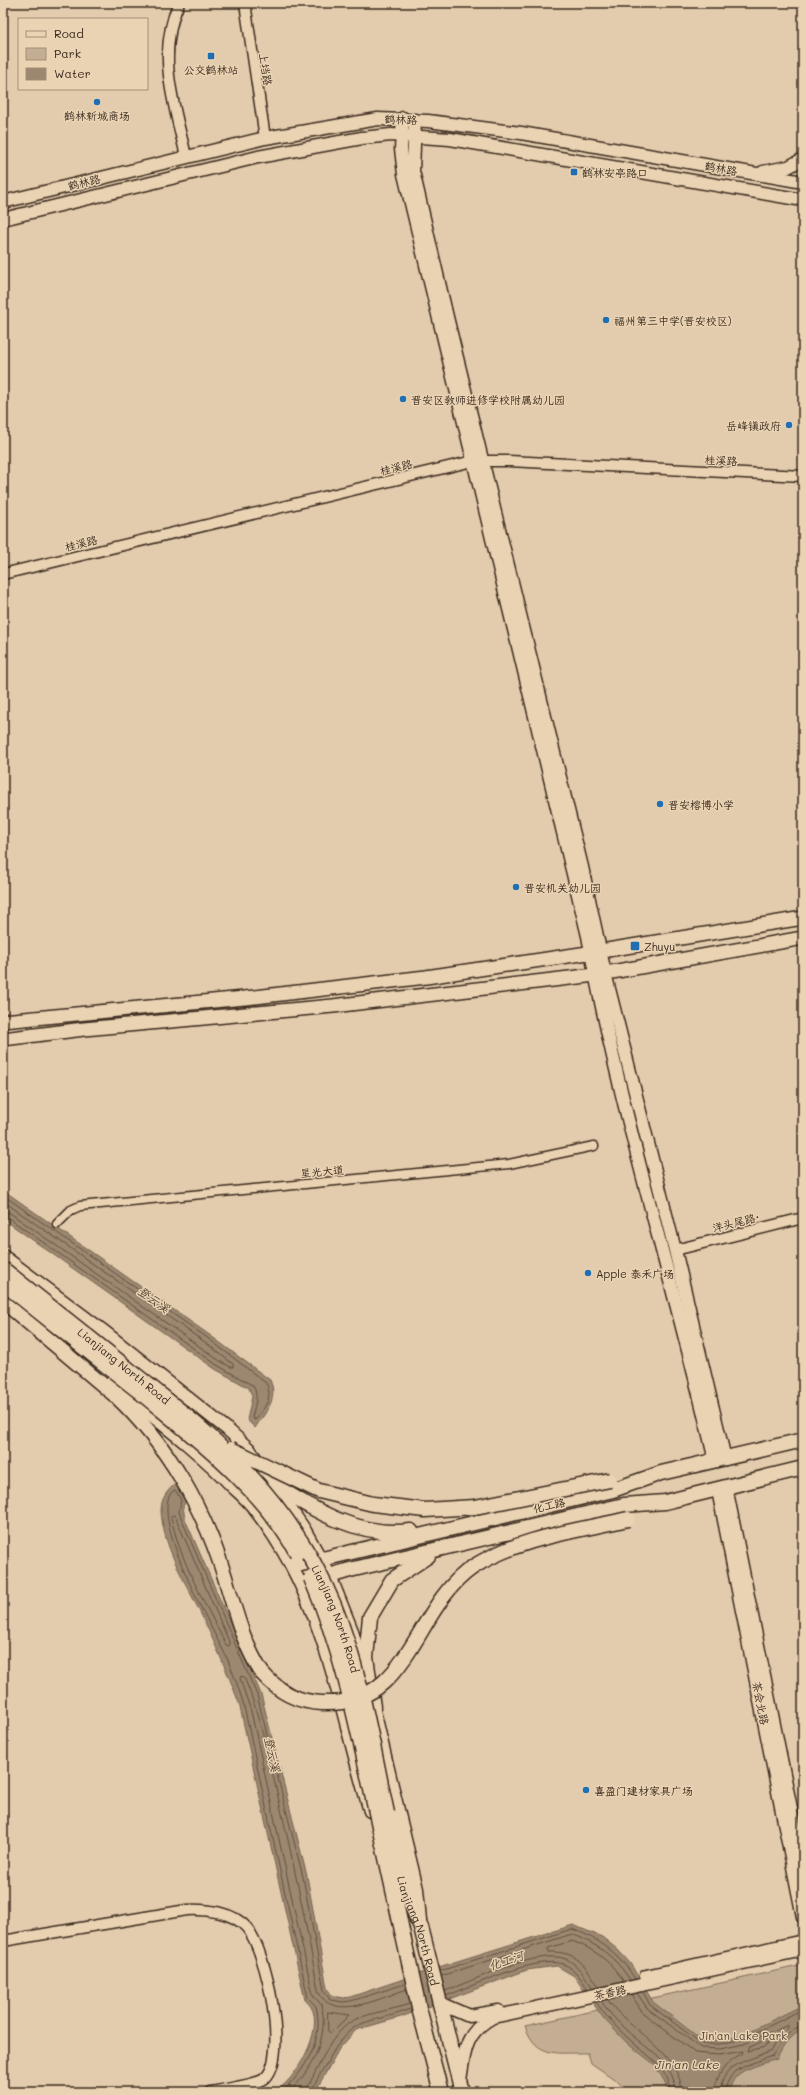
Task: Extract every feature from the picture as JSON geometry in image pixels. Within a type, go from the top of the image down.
[{"type":"highway","name":"Lianjiang North Road","points":[[3,1269],[219,1442],[266,1490],[303,1544],[333,1604],[346,1636],[354,1665],[382,1815],[392,1883],[419,2008],[441,2092]]},
{"type":"highway","name":"Lianjiang North Road","points":[[3,1283],[211,1450],[238,1476],[274,1518],[291,1542],[311,1577],[335,1639],[344,1668],[382,1815],[406,1893],[421,1927],[461,2088]]},
{"type":"highway","points":[[3,1300],[116,1396],[134,1413],[161,1447],[191,1494],[208,1529],[224,1574],[241,1632],[250,1655],[262,1673],[273,1685],[292,1698],[311,1702],[333,1703],[355,1699],[376,1690],[394,1673],[405,1658],[435,1607],[452,1586],[472,1568],[497,1553],[519,1546],[628,1519],[665,1502]]},
{"type":"highway","name":"化工路","points":[[293,1566],[613,1490],[661,1473],[803,1440]]},
{"type":"highway","points":[[219,1442],[319,1491],[372,1504],[425,1510],[475,1507],[610,1480],[661,1473]]},
{"type":"highway","name":"化工路","points":[[302,1584],[624,1505],[665,1502],[803,1468]]},
{"type":"highway","points":[[271,1483],[331,1518],[350,1525],[373,1530],[405,1532],[487,1520]]},
{"type":"highway","points":[[374,1707],[366,1657],[370,1617],[392,1580],[436,1551]]},
{"type":"main road","name":"鹤林路","points":[[3,202],[186,156],[265,138],[361,120],[409,119],[521,133],[803,182]]},
{"type":"main road","points":[[409,119],[408,135],[413,171],[478,461],[596,952],[630,1132],[720,1460]]},
{"type":"main road","name":"鹤林路","points":[[3,219],[270,155],[369,137],[408,135],[458,140],[803,200]]},
{"type":"main road","points":[[751,173],[788,167],[803,160]]},
{"type":"main road","points":[[3,1021],[426,977],[596,952],[803,918]]},
{"type":"main road","points":[[3,1039],[84,1029],[332,1006],[600,974],[803,938]]},
{"type":"main road","points":[[600,974],[675,1250],[720,1460]]},
{"type":"main road","points":[[3,1256],[102,1330],[238,1439],[249,1449],[304,1529],[330,1576],[352,1632],[374,1707],[417,1889],[421,1927]]},
{"type":"main road","points":[[3,1300],[200,1454],[256,1510],[293,1566],[302,1584],[326,1650],[363,1790],[392,1883]]},
{"type":"main road","name":"茶会北路","points":[[722,1489],[803,1868]]},
{"type":"main road","name":"茶会北路","points":[[722,1489],[803,1917]]},
{"type":"main road","name":"茶香路","points":[[439,2003],[462,2014],[473,2016],[642,1981],[803,1941]]},
{"type":"main road","name":"茶香路","points":[[642,1981],[803,1950]]},
{"type":"main road","name":"茶香路","points":[[461,2088],[467,2044],[474,2032],[485,2022],[499,2016],[584,1994]]},
{"type":"street","points":[[179,3],[170,30],[167,66],[172,96],[186,156]]},
{"type":"street","name":"上垱路","points":[[245,3],[265,138]]},
{"type":"street","name":"桂溪路","points":[[3,574],[478,461],[803,476]]},
{"type":"street","name":"星光大道","points":[[57,1224],[71,1210],[80,1206],[509,1164],[594,1146]]},
{"type":"street","name":"洋头尾路·","points":[[675,1250],[803,1218]]},
{"type":"street","points":[[3,1941],[187,1910],[215,1911],[231,1917],[246,1927],[258,1945],[269,1988],[275,2026],[275,2051],[271,2070],[263,2079],[210,2092]]},
{"type":"green space","name":"Jin'an Lake Park","points":[[803,1965],[803,2092],[628,2092],[617,2081],[591,2063],[588,2053],[558,2053],[543,2049],[530,2037],[525,2026]]},
{"type":"water","name":"登云溪","points":[[3,1190],[211,1336],[270,1380],[273,1393],[272,1400],[267,1411],[255,1428],[247,1420],[252,1396],[249,1388],[215,1369],[3,1219]]},
{"type":"water","points":[[176,1483],[186,1501],[183,1506],[185,1519],[261,1694],[307,1876],[327,1988],[332,1996],[343,1998],[350,1997],[451,1963],[573,1925],[602,1937],[617,1949],[630,1963],[653,2002],[702,2040],[719,2040],[742,2035],[803,2005],[803,2029],[787,2042],[777,2059],[754,2066],[741,2073],[731,2084],[729,2092],[667,2092],[665,2082],[654,2064],[628,2044],[604,2019],[574,1976],[557,1966],[527,1970],[401,2017],[356,2030],[339,2049],[315,2092],[274,2092],[291,2078],[306,2054],[314,2028],[314,2017],[311,2007],[305,2000],[239,1703],[215,1645],[175,1562],[166,1537],[161,1506],[165,1495]]},
{"type":"place","name":"公交鹤林站","points":[[211,56]]},
{"type":"place","name":"鹤林新城商场","points":[[97,102]]},
{"type":"place","name":"鹤林安亭路口","points":[[574,172]]},
{"type":"place","name":"福州第三中学(晋安校区)","points":[[606,320]]},
{"type":"place","name":"晋安区教师进修学校附属幼儿园","points":[[403,399]]},
{"type":"place","name":"岳峰镇政府","points":[[789,425]]},
{"type":"place","name":"晋安榕博小学","points":[[660,804]]},
{"type":"place","name":"晋安机关幼儿园","points":[[516,887]]},
{"type":"place","name":"Zhuyu","points":[[635,946]]},
{"type":"place","name":"Apple 泰禾广场","points":[[588,1273]]},
{"type":"place","name":"喜盈门建材家具广场","points":[[586,1790]]},
{"type":"water label","name":"化工河","points":[[506,1960]]},
{"type":"water label","name":"Jin'an Lake","points":[[687,2064]]}]
